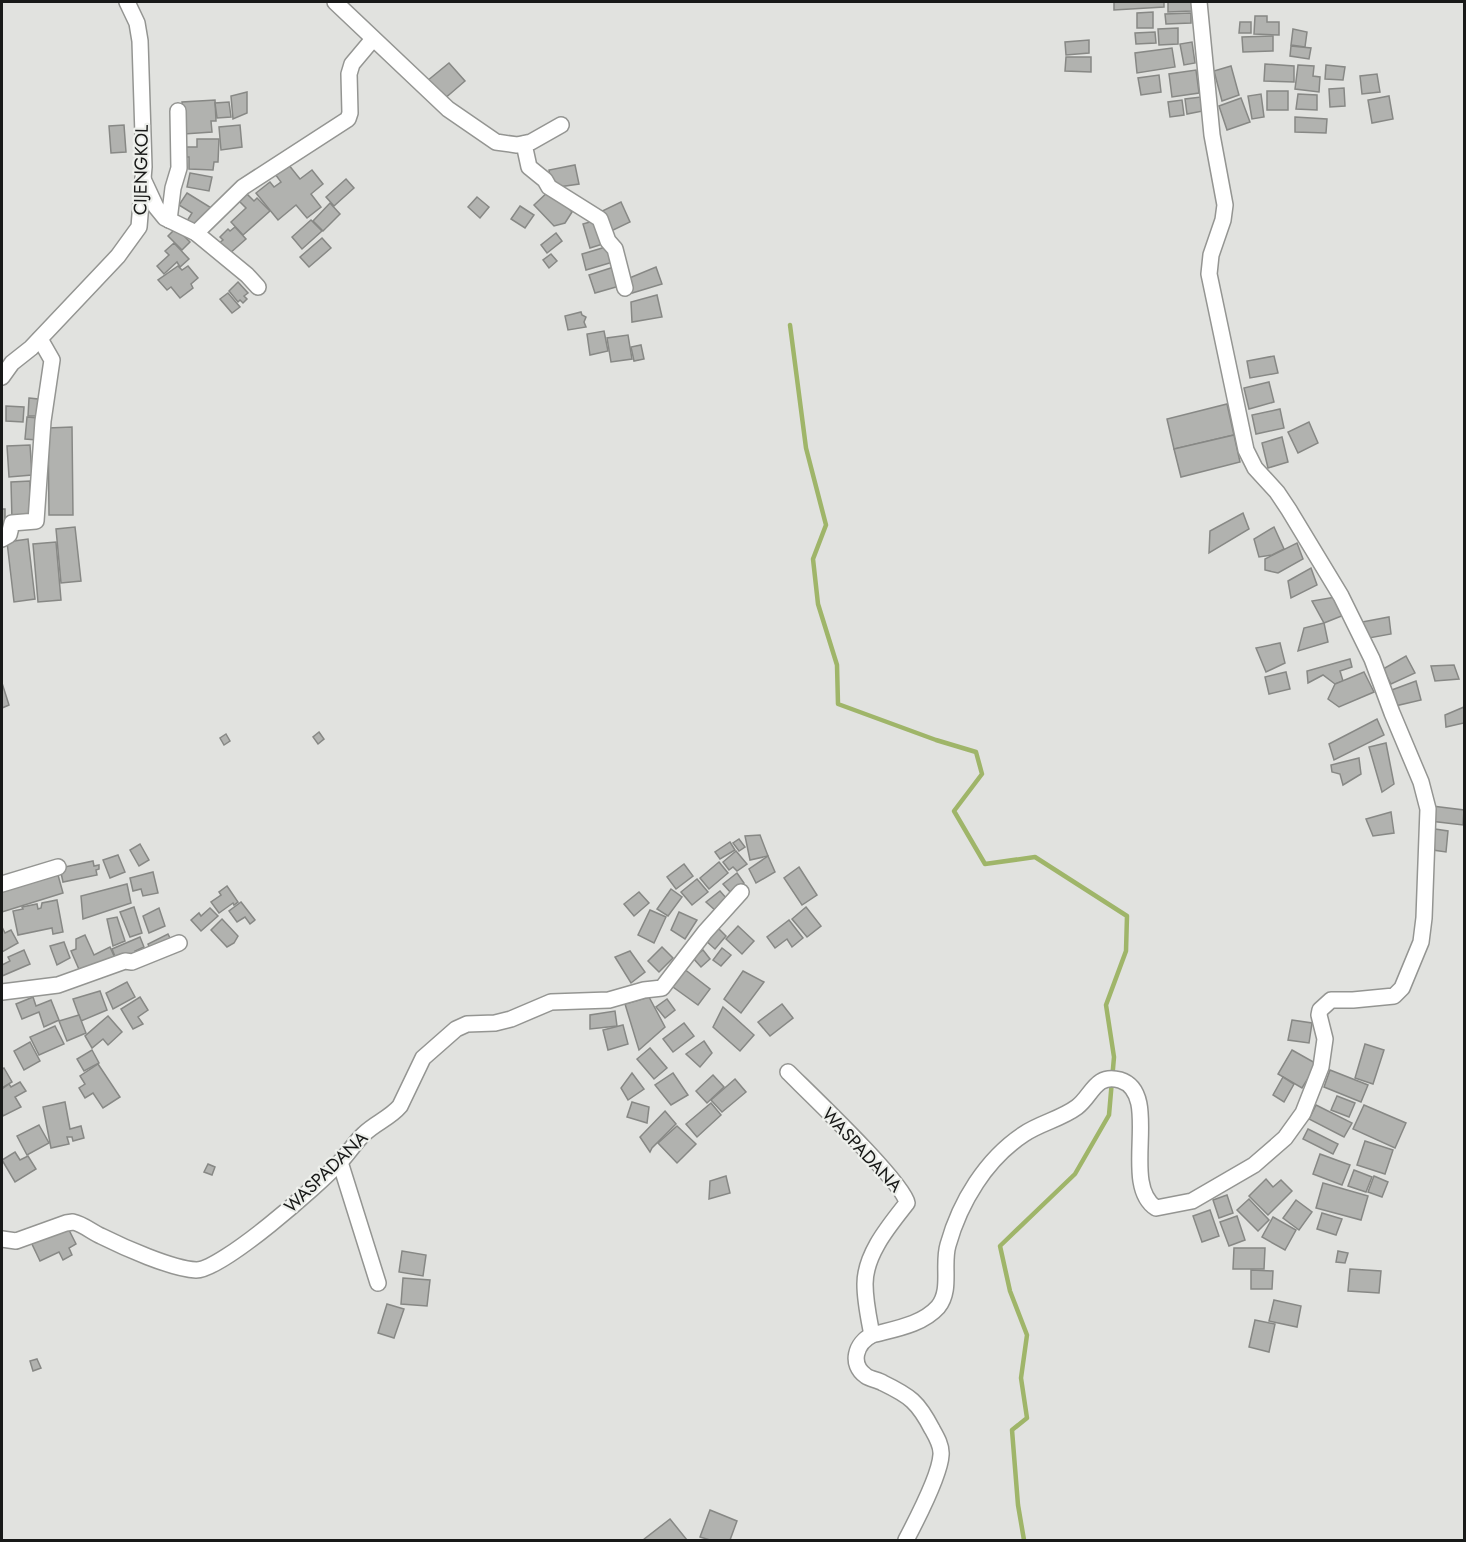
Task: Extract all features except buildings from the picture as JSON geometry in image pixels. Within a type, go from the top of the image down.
[{"type":"street","name":"CIJENGKOL","points":[[2,376],[12,363],[40,339],[118,256],[136,232],[140,222],[143,179],[140,41],[137,23],[127,2]]},
{"type":"street","points":[[335,2],[448,109],[496,142],[524,144],[561,125]]},
{"type":"street","points":[[906,1540],[938,1470],[942,1453],[937,1437],[924,1412],[914,1401],[890,1386],[866,1376],[858,1366],[855,1359],[858,1345],[863,1339],[872,1335],[924,1318],[937,1308],[946,1290],[947,1247],[958,1216],[973,1186],[997,1158],[1023,1134],[1077,1107],[1092,1088],[1114,1080],[1129,1086],[1139,1100],[1141,1179],[1147,1202],[1156,1208],[1192,1201],[1254,1165],[1285,1138],[1303,1113],[1321,1067],[1324,1040],[1320,1010],[1331,1000],[1394,996],[1402,988],[1421,942],[1428,809],[1421,782],[1392,714],[1372,658],[1341,596],[1289,510],[1251,462],[1241,432],[1209,274],[1212,250],[1223,220],[1225,205],[1212,135],[1198,2]]},
{"type":"street","points":[[196,233],[243,188],[348,119],[350,114],[349,74],[352,64],[373,39]]},
{"type":"street","points":[[169,220],[173,188],[179,168],[178,111]]},
{"type":"street","points":[[524,144],[529,167],[549,187],[600,219],[608,241],[615,249],[625,288]]},
{"type":"street","points":[[143,179],[156,207],[169,220],[196,233],[258,286]]},
{"type":"street","points":[[2,539],[9,535],[12,523],[36,521],[43,422],[52,360],[40,339]]},
{"type":"street","points":[[2,884],[58,867]]},
{"type":"street","name":"WASPADANA","points":[[2,1239],[16,1241],[73,1222],[154,1258],[184,1268],[204,1269],[230,1256],[319,1184],[365,1133],[387,1119],[400,1106],[423,1058],[456,1029],[472,1022],[495,1023],[510,1019],[551,1002],[609,1000],[644,990],[662,988],[705,932],[741,892]]},
{"type":"street","points":[[2,992],[58,985],[124,961],[132,962],[179,943]]},
{"type":"street","name":"WASPADANA","points":[[788,1072],[892,1178],[906,1198],[907,1203],[879,1241],[867,1272],[866,1299],[872,1335]]},
{"type":"street","points":[[340,1162],[378,1282]]},
{"type":"waterway","points":[[790,325],[806,448],[826,525],[813,559],[818,604],[837,665],[838,704],[936,740],[976,752],[982,774],[954,811],[985,864],[1035,857],[1127,916],[1126,951],[1106,1005],[1114,1057],[1109,1115],[1075,1174],[1000,1246],[1010,1291],[1027,1335],[1021,1378],[1027,1418],[1012,1430],[1018,1505],[1024,1540]]}]
